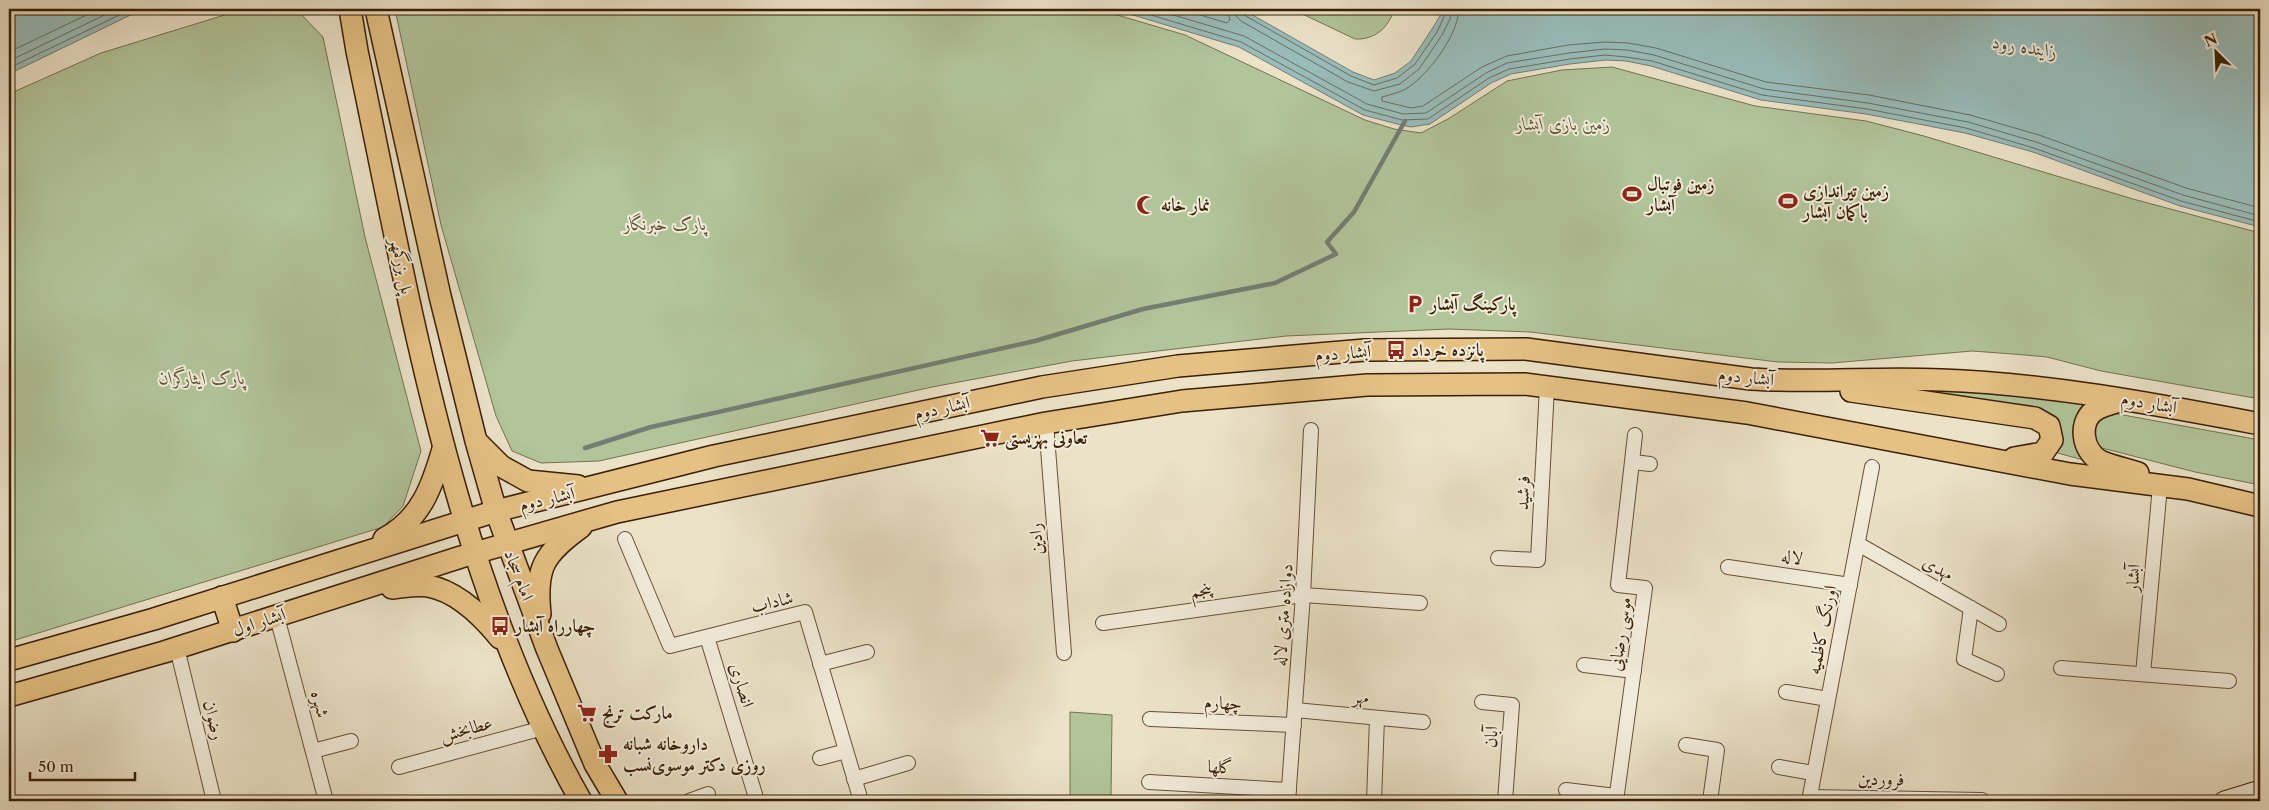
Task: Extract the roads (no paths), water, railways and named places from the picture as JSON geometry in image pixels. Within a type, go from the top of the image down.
[{"type":"main road","name":"پل بزرگمهر","points":[[376,9],[440,296],[476,441],[496,511]]},
{"type":"main road","name":"پل بزرگمهر","points":[[350,11],[443,449],[466,520]]},
{"type":"main road","name":"آبشار دوم","points":[[496,511],[714,456],[1042,387],[1178,366],[1365,350],[1526,350],[1787,382],[1940,379],[2041,387],[2125,399],[2260,424]]},
{"type":"main road","points":[[1787,382],[2035,418],[2049,426],[2052,440],[2043,453],[2001,461]]},
{"type":"main road","name":"آبشار دوم","points":[[507,544],[594,518],[1046,423],[1182,400],[1367,385],[1524,384],[1747,413],[2070,474],[2188,489],[2260,506]]},
{"type":"main road","points":[[2125,399],[2095,410],[2086,422],[2084,436],[2088,450],[2100,460],[2188,489]]},
{"type":"main road","points":[[476,441],[502,466],[528,481],[593,488]]},
{"type":"main road","points":[[356,554],[400,530],[420,509],[443,449]]},
{"type":"main road","points":[[714,456],[720,490]]},
{"type":"main road","name":"آبشار اول","points":[[9,660],[154,619],[496,511]]},
{"type":"main road","name":"امام سجاد","points":[[496,511],[543,638],[595,764],[617,801]]},
{"type":"main road","points":[[543,638],[538,592],[541,568],[558,544],[594,518]]},
{"type":"main road","name":"امام سجاد","points":[[466,520],[500,626],[543,728],[580,801]]},
{"type":"main road","name":"آبشار اول","points":[[9,696],[233,631],[507,544]]},
{"type":"main road","points":[[359,590],[427,586],[455,597],[485,619],[512,654]]},
{"type":"main road","points":[[222,597],[233,631]]},
{"type":"main road","points":[[2224,801],[2260,790]]},
{"type":"street","name":"فرشید","points":[[1498,558],[1538,560],[1547,387]]},
{"type":"street","name":"رادین","points":[[1046,423],[1064,653]]},
{"type":"street","name":"دوازده متری لاله","points":[[1288,796],[1303,595],[1311,430]]},
{"type":"street","name":"موسی رضایی","points":[[1616,799],[1645,588],[1618,585],[1635,435]]},
{"type":"street","points":[[1632,462],[1650,464]]},
{"type":"street","name":"اورنگ کاظمیه","points":[[1810,799],[1813,773],[1872,467]]},
{"type":"street","name":"آبشار","points":[[2143,674],[2160,486]]},
{"type":"street","name":"شاداب","points":[[625,539],[670,646],[805,612],[860,801]]},
{"type":"street","name":"مهدی","points":[[1858,544],[1999,624]]},
{"type":"street","name":"لاله","points":[[1728,567],[1850,585]]},
{"type":"street","name":"پنجم","points":[[1103,623],[1303,595],[1420,603]]},
{"type":"street","points":[[1971,608],[1964,659],[1997,674]]},
{"type":"street","name":"شهره","points":[[277,617],[326,801]]},
{"type":"street","name":"انصاری","points":[[708,637],[757,801]]},
{"type":"street","name":"رضوان","points":[[177,648],[214,801]]},
{"type":"street","points":[[820,664],[867,652]]},
{"type":"street","points":[[1584,664],[1634,671]]},
{"type":"street","points":[[2061,668],[2229,681]]},
{"type":"street","points":[[1786,692],[1828,699]]},
{"type":"street","name":"آبان","points":[[1482,702],[1512,706],[1505,801]]},
{"type":"street","name":"مهر","points":[[1295,710],[1423,722]]},
{"type":"street","points":[[1374,801],[1377,718]]},
{"type":"street","name":"چهارم","points":[[1150,719],[1294,725]]},
{"type":"street","name":"عطابخش","points":[[399,767],[543,728]]},
{"type":"street","points":[[313,751],[351,741]]},
{"type":"street","points":[[1686,745],[1717,750],[1710,801]]},
{"type":"street","points":[[820,758],[846,751]]},
{"type":"street","points":[[854,779],[908,763]]},
{"type":"street","points":[[1779,767],[1813,773]]},
{"type":"street","name":"گلها","points":[[1149,782],[1288,796]]},
{"type":"street","points":[[1566,790],[1616,799]]},
{"type":"street","points":[[689,801],[708,794]]},
{"type":"street","name":"فروردین","points":[[1810,799],[1982,800]]},
{"type":"water","points":[[9,9],[143,9],[9,74]]},
{"type":"water","name":"زاینده رود","points":[[1113,9],[1242,9],[1353,72],[1374,80],[1395,73],[1411,61],[1440,16],[1440,9],[2260,9],[2260,227],[2180,206],[2033,152],[1965,133],[1866,114],[1761,100],[1651,66],[1626,61],[1606,60],[1570,64],[1511,74],[1491,83],[1430,124],[1411,127],[1363,115],[1239,47]]},
{"type":"waterway","points":[[585,448],[651,427],[1035,341],[1143,309],[1275,283],[1336,254],[1327,242],[1354,212],[1405,121]]},
{"type":"place","name":"زمین فوتبال آبشار","points":[[1632,194]]},
{"type":"place","name":"زمین تیراندازی باکمان آبشار","points":[[1788,201]]},
{"type":"place","name":"نمار خانه","points":[[1146,205]]},
{"type":"place","name":"پارکینگ آبشار","points":[[1415,304]]},
{"type":"place","name":"پانزده خرداد","points":[[1396,350]]},
{"type":"place","name":"تعاونی بهزیستی","points":[[990,438]]},
{"type":"place","name":"چهارراه آبشار","points":[[500,626]]},
{"type":"place","name":"مارکت ترنج","points":[[587,713]]},
{"type":"place","name":"داروخانه شبانه روزی دکتر موسوی‌نسب","points":[[608,754]]},
{"type":"park label","name":"زمین بازی آبشار","points":[[1563,124]]},
{"type":"park label","name":"پارک خبرنگار","points":[[665,224]]},
{"type":"park label","name":"پارک ایثارگران","points":[[202,378]]}]
